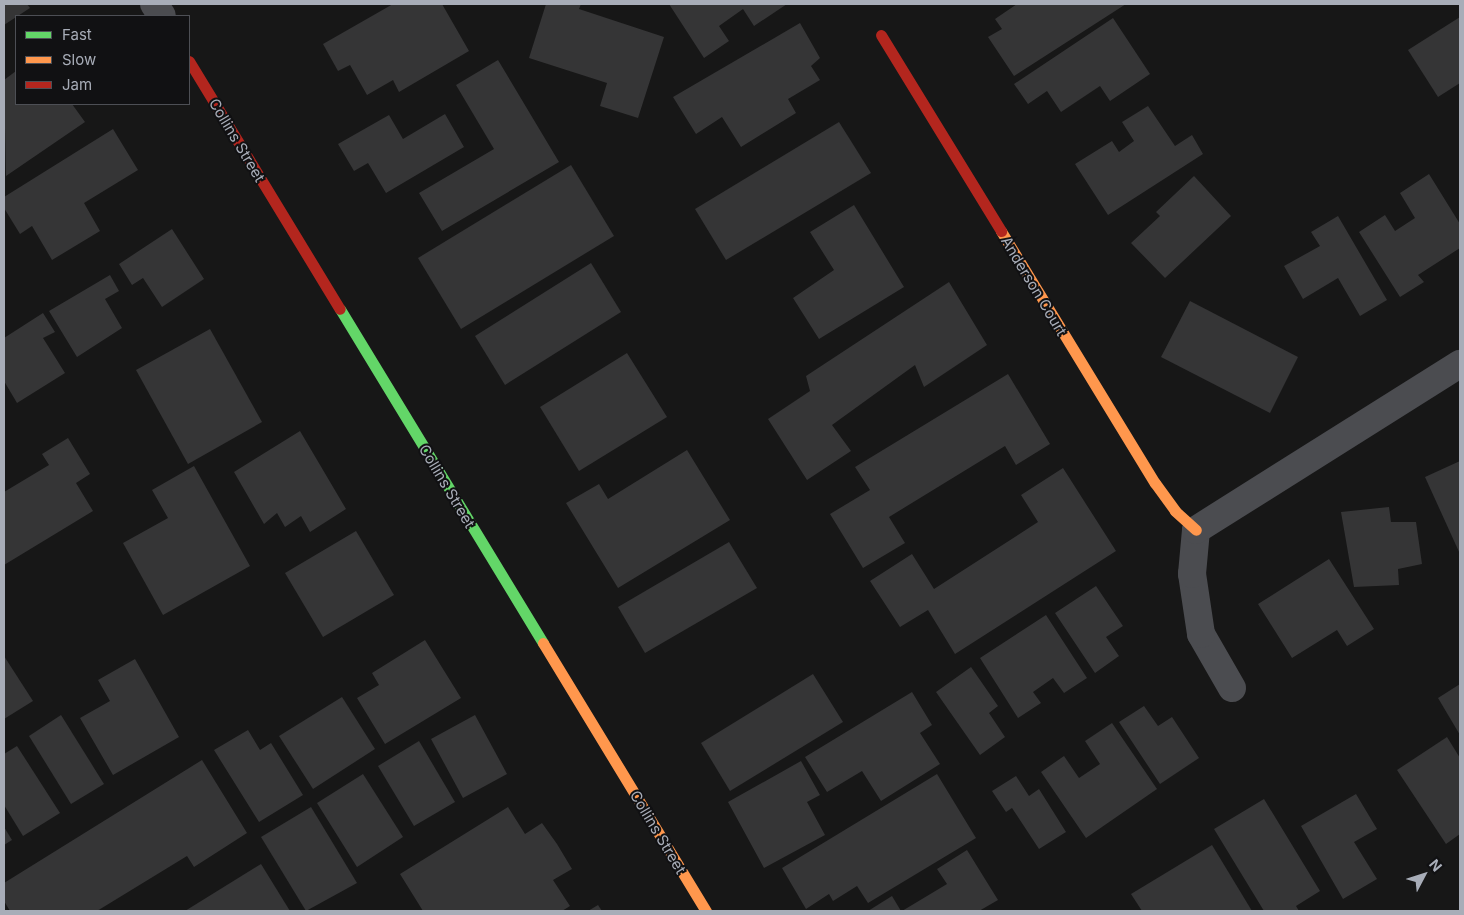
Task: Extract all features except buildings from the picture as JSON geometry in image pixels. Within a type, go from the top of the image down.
[{"type":"street","points":[[154,4],[161,15]]},
{"type":"street","name":"Anderson Court","points":[[881,35],[1155,483],[1175,511],[1196,530]]},
{"type":"street","name":"Collins Street","points":[[190,62],[706,911]]},
{"type":"street","points":[[1232,688],[1201,634],[1192,574],[1196,530],[1460,364]]},
{"type":"traffic: fast","points":[[340,309],[543,643]]},
{"type":"traffic: slow","points":[[1001,231],[1155,483],[1175,511],[1196,530]]},
{"type":"traffic: slow","points":[[543,643],[706,911]]},
{"type":"traffic: jam","points":[[881,35],[1001,231]]},
{"type":"traffic: jam","points":[[190,63],[340,309]]}]
